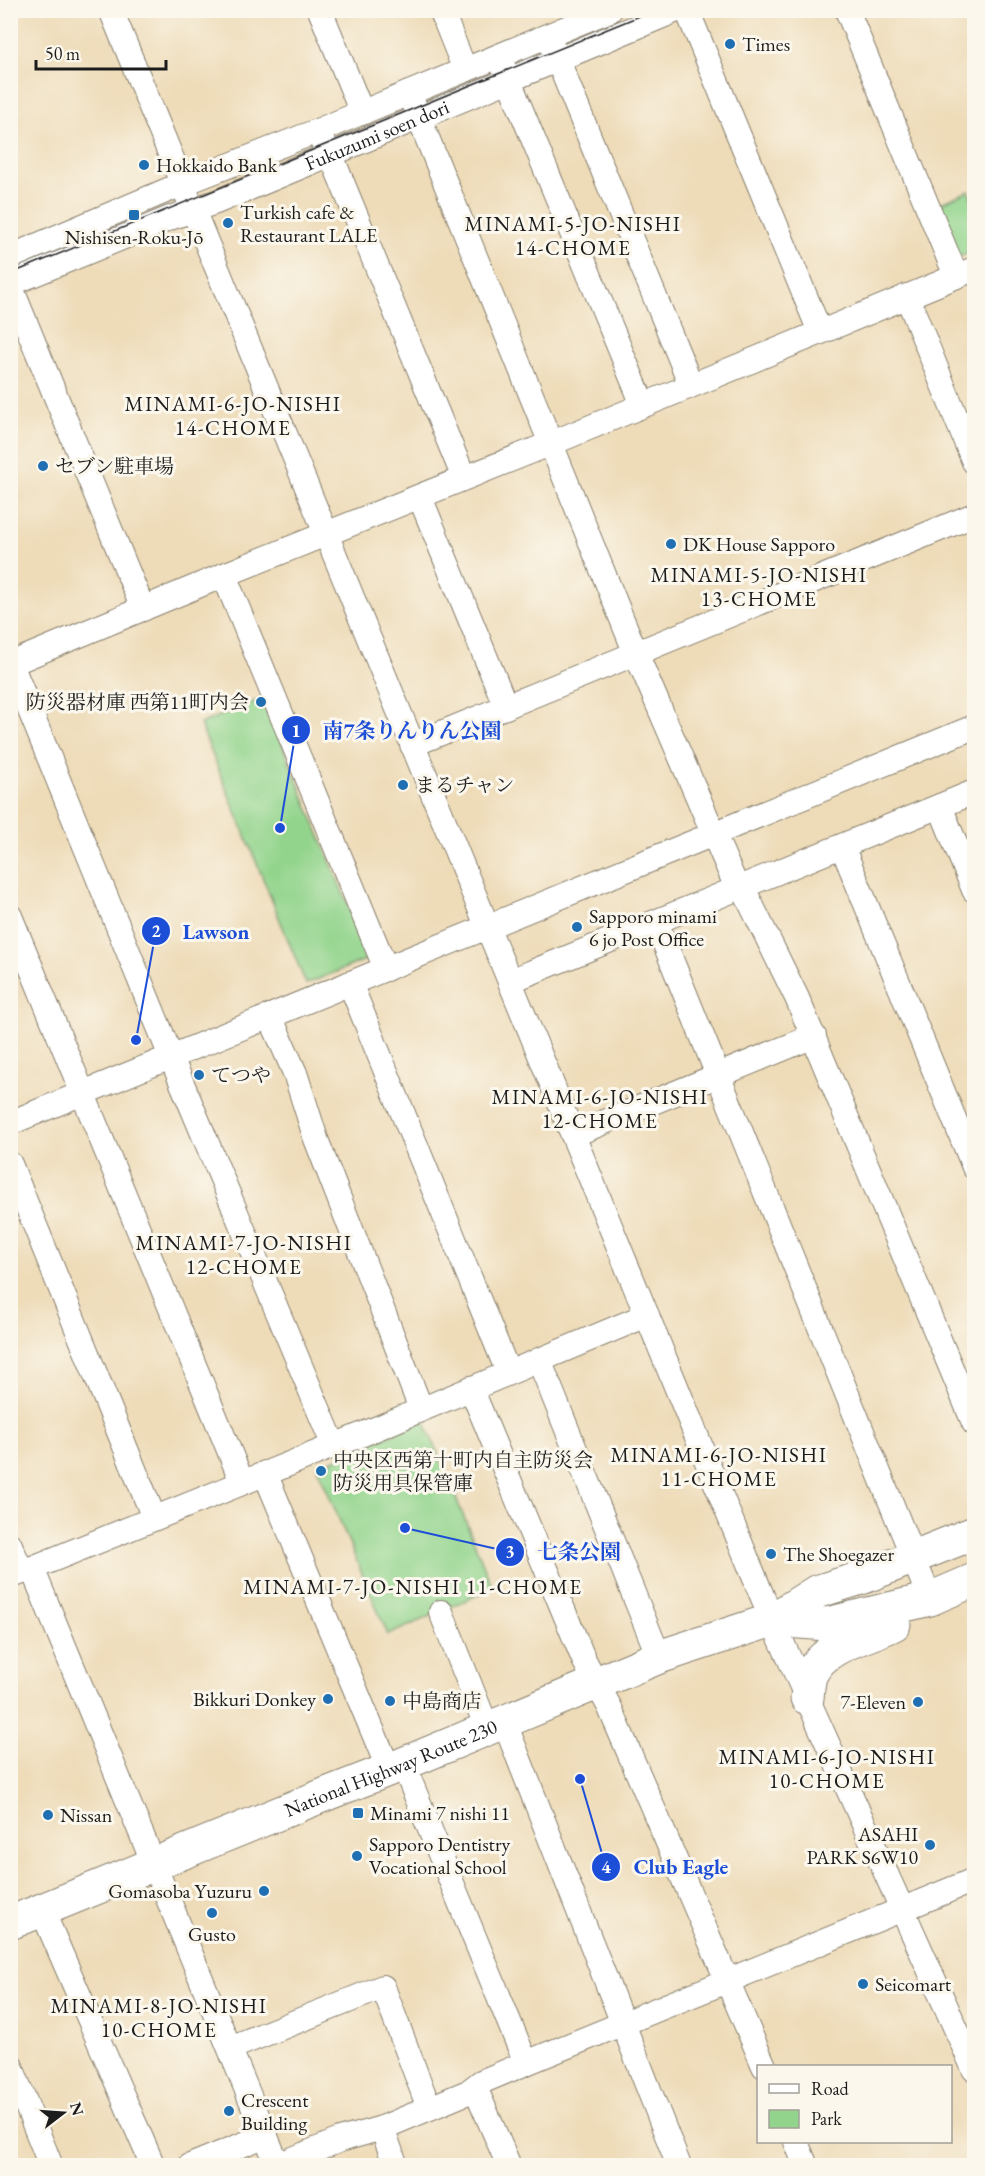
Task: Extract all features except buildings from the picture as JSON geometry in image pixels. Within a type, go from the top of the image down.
[{"type":"highway","name":"National Highway Route 230","points":[[10,1923],[396,1767],[659,1657],[772,1620],[816,1592],[864,1577],[975,1533]]},
{"type":"highway","name":"National Highway Route 230","points":[[772,1620],[827,1624],[930,1599],[975,1580]]},
{"type":"highway","points":[[807,1698],[810,1675],[821,1659],[837,1648],[911,1614],[930,1599]]},
{"type":"street","points":[[111,10],[772,1620],[975,2069]]},
{"type":"street","points":[[320,10],[362,113]]},
{"type":"street","points":[[443,10],[465,70]]},
{"type":"street","name":"Fukuzumi soen dori","points":[[10,285],[677,10]]},
{"type":"street","points":[[687,10],[820,332]]},
{"type":"street","points":[[333,1444],[171,1057],[11,664],[965,272],[847,10]]},
{"type":"street","name":"Fukuzumi soen dori","points":[[10,257],[603,12]]},
{"type":"street","points":[[548,36],[691,385]]},
{"type":"street","points":[[499,56],[644,405]]},
{"type":"street","points":[[409,93],[636,653],[713,835],[798,998],[975,1423]]},
{"type":"street","points":[[317,131],[335,165],[464,478]]},
{"type":"street","points":[[10,285],[143,609]]},
{"type":"street","points":[[907,296],[975,462]]},
{"type":"street","points":[[420,497],[506,707]]},
{"type":"street","points":[[412,745],[975,515]]},
{"type":"street","points":[[224,575],[386,969]]},
{"type":"street","points":[[10,1123],[975,727]]},
{"type":"street","points":[[510,981],[975,792]]},
{"type":"street","points":[[940,806],[975,890]]},
{"type":"street","points":[[842,846],[975,1167]]},
{"type":"street","points":[[10,916],[242,1482]]},
{"type":"street","points":[[656,922],[930,1599]]},
{"type":"street","points":[[350,983],[508,1372]]},
{"type":"street","points":[[270,1016],[295,1073],[316,1139],[421,1409]]},
{"type":"street","points":[[573,1135],[814,1036]]},
{"type":"street","points":[[10,1164],[154,1518]]},
{"type":"street","points":[[22,1572],[647,1315]]},
{"type":"street","points":[[539,1360],[659,1657]]},
{"type":"street","points":[[471,1388],[584,1660],[609,1706],[763,2065]]},
{"type":"street","points":[[265,1473],[526,2063]]},
{"type":"street","points":[[10,1545],[154,1864],[278,2165],[340,2140],[382,2128],[526,2063],[975,1880]]},
{"type":"street","points":[[441,1612],[496,1724],[679,2166]]},
{"type":"street","points":[[42,1910],[153,2166]]},
{"type":"street","points":[[230,2048],[383,1987],[429,2108]]},
{"type":"street","points":[[10,2064],[51,2166]]},
{"type":"street","points":[[475,2087],[509,2166]]},
{"type":"street","points":[[382,2128],[396,2166]]},
{"type":"street","points":[[190,2166],[266,2134]]},
{"type":"street","points":[[795,2143],[806,2166]]},
{"type":"green space","points":[[969,191],[974,205],[974,251],[959,257],[936,205]]},
{"type":"green space","points":[[263,698],[370,958],[306,984],[200,724]]},
{"type":"green space","points":[[424,1420],[493,1588],[388,1635],[317,1467]]},
{"type":"tram line","points":[[10,274],[654,10]]},
{"type":"place","name":"Times","points":[[730,44]]},
{"type":"place","name":"Hokkaido Bank","points":[[144,165]]},
{"type":"place","name":"Nishisen-Roku-Jō","points":[[134,215]]},
{"type":"place","name":"Turkish cafe & Restaurant LALE","points":[[228,223]]},
{"type":"place","name":"セブン駐車場","points":[[43,466]]},
{"type":"place","name":"DK House Sapporo","points":[[671,544]]},
{"type":"place","name":"防災器材庫 西第11町内会","points":[[261,702]]},
{"type":"place","name":"まるチャン","points":[[403,785]]},
{"type":"place","name":"南7条りんりん公園","points":[[280,828]]},
{"type":"place","name":"Sapporo minami 6 jo Post Office","points":[[577,927]]},
{"type":"place","name":"Lawson","points":[[136,1040]]},
{"type":"place","name":"てつや","points":[[199,1075]]},
{"type":"place","name":"中央区西第十町内自主防災会 防災用具保管庫","points":[[321,1471]]},
{"type":"place","name":"七条公園","points":[[405,1528]]},
{"type":"place","name":"The Shoegazer","points":[[771,1554]]},
{"type":"place","name":"Bikkuri Donkey","points":[[328,1699]]},
{"type":"place","name":"中島商店","points":[[390,1701]]},
{"type":"place","name":"7-Eleven","points":[[918,1702]]},
{"type":"place","name":"Club Eagle","points":[[580,1779]]},
{"type":"place","name":"Minami 7 nishi 11","points":[[358,1813]]},
{"type":"place","name":"Nissan","points":[[48,1815]]},
{"type":"place","name":"ASAHI PARK S6W10","points":[[930,1845]]},
{"type":"place","name":"Sapporo Dentistry Vocational School","points":[[357,1856]]},
{"type":"place","name":"Gomasoba Yuzuru","points":[[264,1891]]},
{"type":"place","name":"Gusto","points":[[212,1913]]},
{"type":"place","name":"Seicomart","points":[[863,1984]]},
{"type":"place","name":"Crescent Building","points":[[229,2111]]},
{"type":"district","name":"MINAMI-5-JO-NISHI 14-CHOME","points":[[573,235]]},
{"type":"district","name":"MINAMI-6-JO-NISHI 14-CHOME","points":[[233,415]]},
{"type":"district","name":"MINAMI-5-JO-NISHI 13-CHOME","points":[[759,586]]},
{"type":"district","name":"MINAMI-6-JO-NISHI 12-CHOME","points":[[600,1108]]},
{"type":"district","name":"MINAMI-7-JO-NISHI 12-CHOME","points":[[244,1254]]},
{"type":"district","name":"MINAMI-6-JO-NISHI 11-CHOME","points":[[719,1466]]},
{"type":"district","name":"MINAMI-7-JO-NISHI 11-CHOME","points":[[413,1586]]},
{"type":"district","name":"MINAMI-6-JO-NISHI 10-CHOME","points":[[827,1768]]},
{"type":"district","name":"MINAMI-8-JO-NISHI 10-CHOME","points":[[159,2017]]}]
